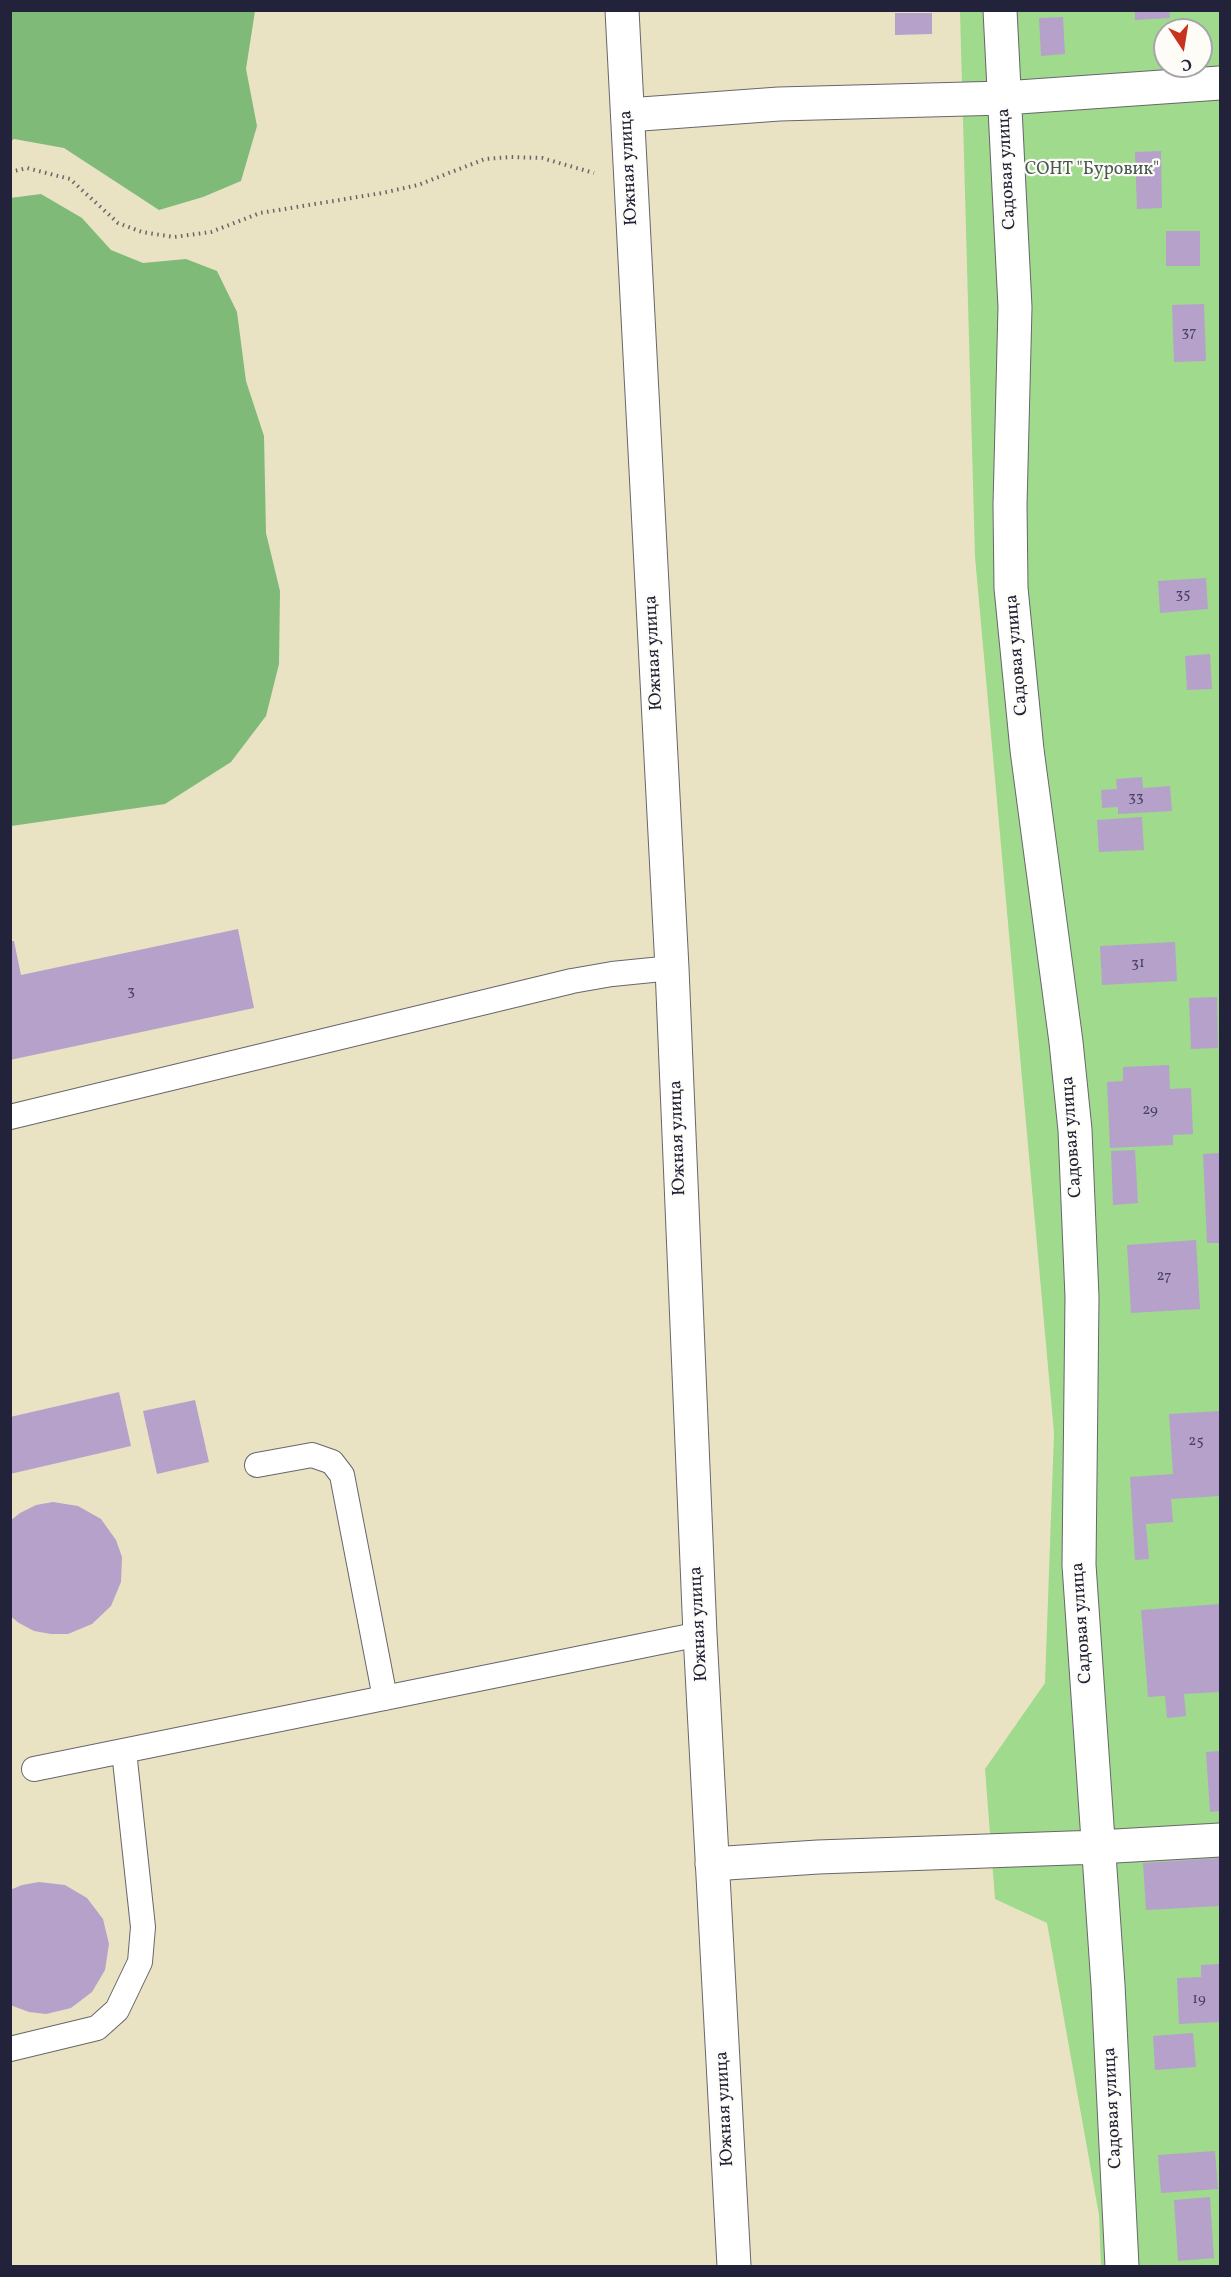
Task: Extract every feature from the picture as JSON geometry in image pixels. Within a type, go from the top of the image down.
[{"type":"street","name":"Южная улица","points":[[622,10],[672,968],[700,1634],[734,2266]]},
{"type":"street","name":"Садовая улица","points":[[1000,10],[1015,306],[1010,505],[1011,588],[1027,750],[1066,1042],[1075,1130],[1082,1297],[1079,1565],[1108,1985],[1122,2266]]},
{"type":"street","points":[[628,115],[811,102],[1004,98],[1221,83]]},
{"type":"street","points":[[712,1864],[818,1857],[1098,1847],[1221,1840]]},
{"type":"lane","points":[[10,1117],[572,981],[672,968]]},
{"type":"lane","points":[[257,1465],[312,1455],[332,1462],[342,1475],[385,1698]]},
{"type":"lane","points":[[34,1769],[700,1634]]},
{"type":"lane","points":[[10,2049],[97,2028],[117,2010],[140,1962],[143,1927],[124,1751]]},
{"type":"path","points":[[10,172],[27,168],[70,179],[118,223],[142,232],[174,237],[211,232],[260,213],[418,185],[485,159],[542,158],[630,182]]},
{"type":"green space","points":[[11,10],[255,11],[246,69],[257,126],[241,181],[203,197],[159,210],[64,148],[14,139],[11,141]]},
{"type":"green space","name":"СОНТ \"Буровик\"","points":[[960,11],[1220,11],[1220,2266],[1101,2266],[1099,2215],[1047,1923],[995,1899],[985,1769],[1045,1683],[1054,1433],[975,557]]},
{"type":"green space","points":[[41,194],[82,218],[111,250],[143,263],[186,259],[217,271],[237,312],[246,381],[264,436],[266,533],[280,591],[279,664],[266,716],[231,762],[165,804],[11,826],[10,198]]},
{"type":"building","points":[[1135,10],[1169,10],[1170,18],[1135,20]]},
{"type":"building","points":[[895,13],[932,13],[932,34],[895,35]]},
{"type":"building","points":[[1063,17],[1065,54],[1041,56],[1039,18]]},
{"type":"building","points":[[1161,151],[1162,208],[1137,209],[1135,152]]},
{"type":"building","points":[[1166,231],[1200,231],[1200,266],[1166,266]]},
{"type":"building","points":[[1204,304],[1206,361],[1174,362],[1172,305]]},
{"type":"building","points":[[1206,578],[1208,609],[1160,613],[1158,581]]},
{"type":"building","points":[[1210,654],[1212,689],[1187,690],[1185,656]]},
{"type":"building","points":[[1142,777],[1143,788],[1170,786],[1172,811],[1118,814],[1118,807],[1102,808],[1101,790],[1117,789],[1116,779]]},
{"type":"building","points":[[1142,817],[1144,850],[1099,852],[1097,820]]},
{"type":"building","points":[[238,929],[254,1008],[10,1060],[10,941],[14,941],[21,975]]},
{"type":"building","points":[[1175,942],[1177,981],[1102,985],[1100,946]]},
{"type":"building","points":[[1217,997],[1218,1048],[1191,1049],[1189,998]]},
{"type":"building","points":[[1169,1065],[1170,1089],[1191,1088],[1193,1134],[1173,1135],[1173,1145],[1110,1148],[1107,1082],[1123,1081],[1123,1067]]},
{"type":"building","points":[[1135,1150],[1138,1203],[1113,1205],[1111,1151]]},
{"type":"building","points":[[1220,1153],[1220,1243],[1207,1243],[1203,1154]]},
{"type":"building","points":[[1196,1240],[1200,1309],[1131,1313],[1127,1245]]},
{"type":"building","points":[[119,1392],[131,1446],[10,1474],[10,1417]]},
{"type":"building","points":[[195,1400],[209,1462],[157,1474],[143,1411]]},
{"type":"building","points":[[1220,1411],[1220,1496],[1171,1499],[1173,1522],[1146,1524],[1149,1559],[1135,1560],[1130,1477],[1173,1474],[1169,1414]]},
{"type":"building","points":[[53,1502],[78,1506],[101,1519],[116,1540],[122,1557],[121,1582],[111,1606],[92,1624],[68,1634],[34,1631],[10,1616],[10,1521],[36,1505]]},
{"type":"building","points":[[1220,1604],[1220,1692],[1184,1694],[1186,1716],[1167,1718],[1165,1696],[1148,1697],[1141,1610]]},
{"type":"building","points":[[1220,1751],[1220,1811],[1210,1812],[1206,1752]]},
{"type":"building","points":[[1220,1858],[1220,1906],[1146,1910],[1143,1863]]},
{"type":"building","points":[[39,1882],[65,1885],[87,1898],[103,1919],[109,1944],[105,1970],[92,1992],[71,2008],[46,2014],[29,2012],[10,2005],[10,1890]]},
{"type":"building","points":[[1220,1964],[1220,2022],[1179,2024],[1177,1978],[1201,1977],[1201,1965]]},
{"type":"building","points":[[1193,2033],[1196,2067],[1155,2070],[1153,2036]]},
{"type":"building","points":[[1215,2151],[1218,2189],[1161,2193],[1158,2155]]},
{"type":"building","points":[[1210,2197],[1214,2258],[1178,2261],[1174,2200]]}]
